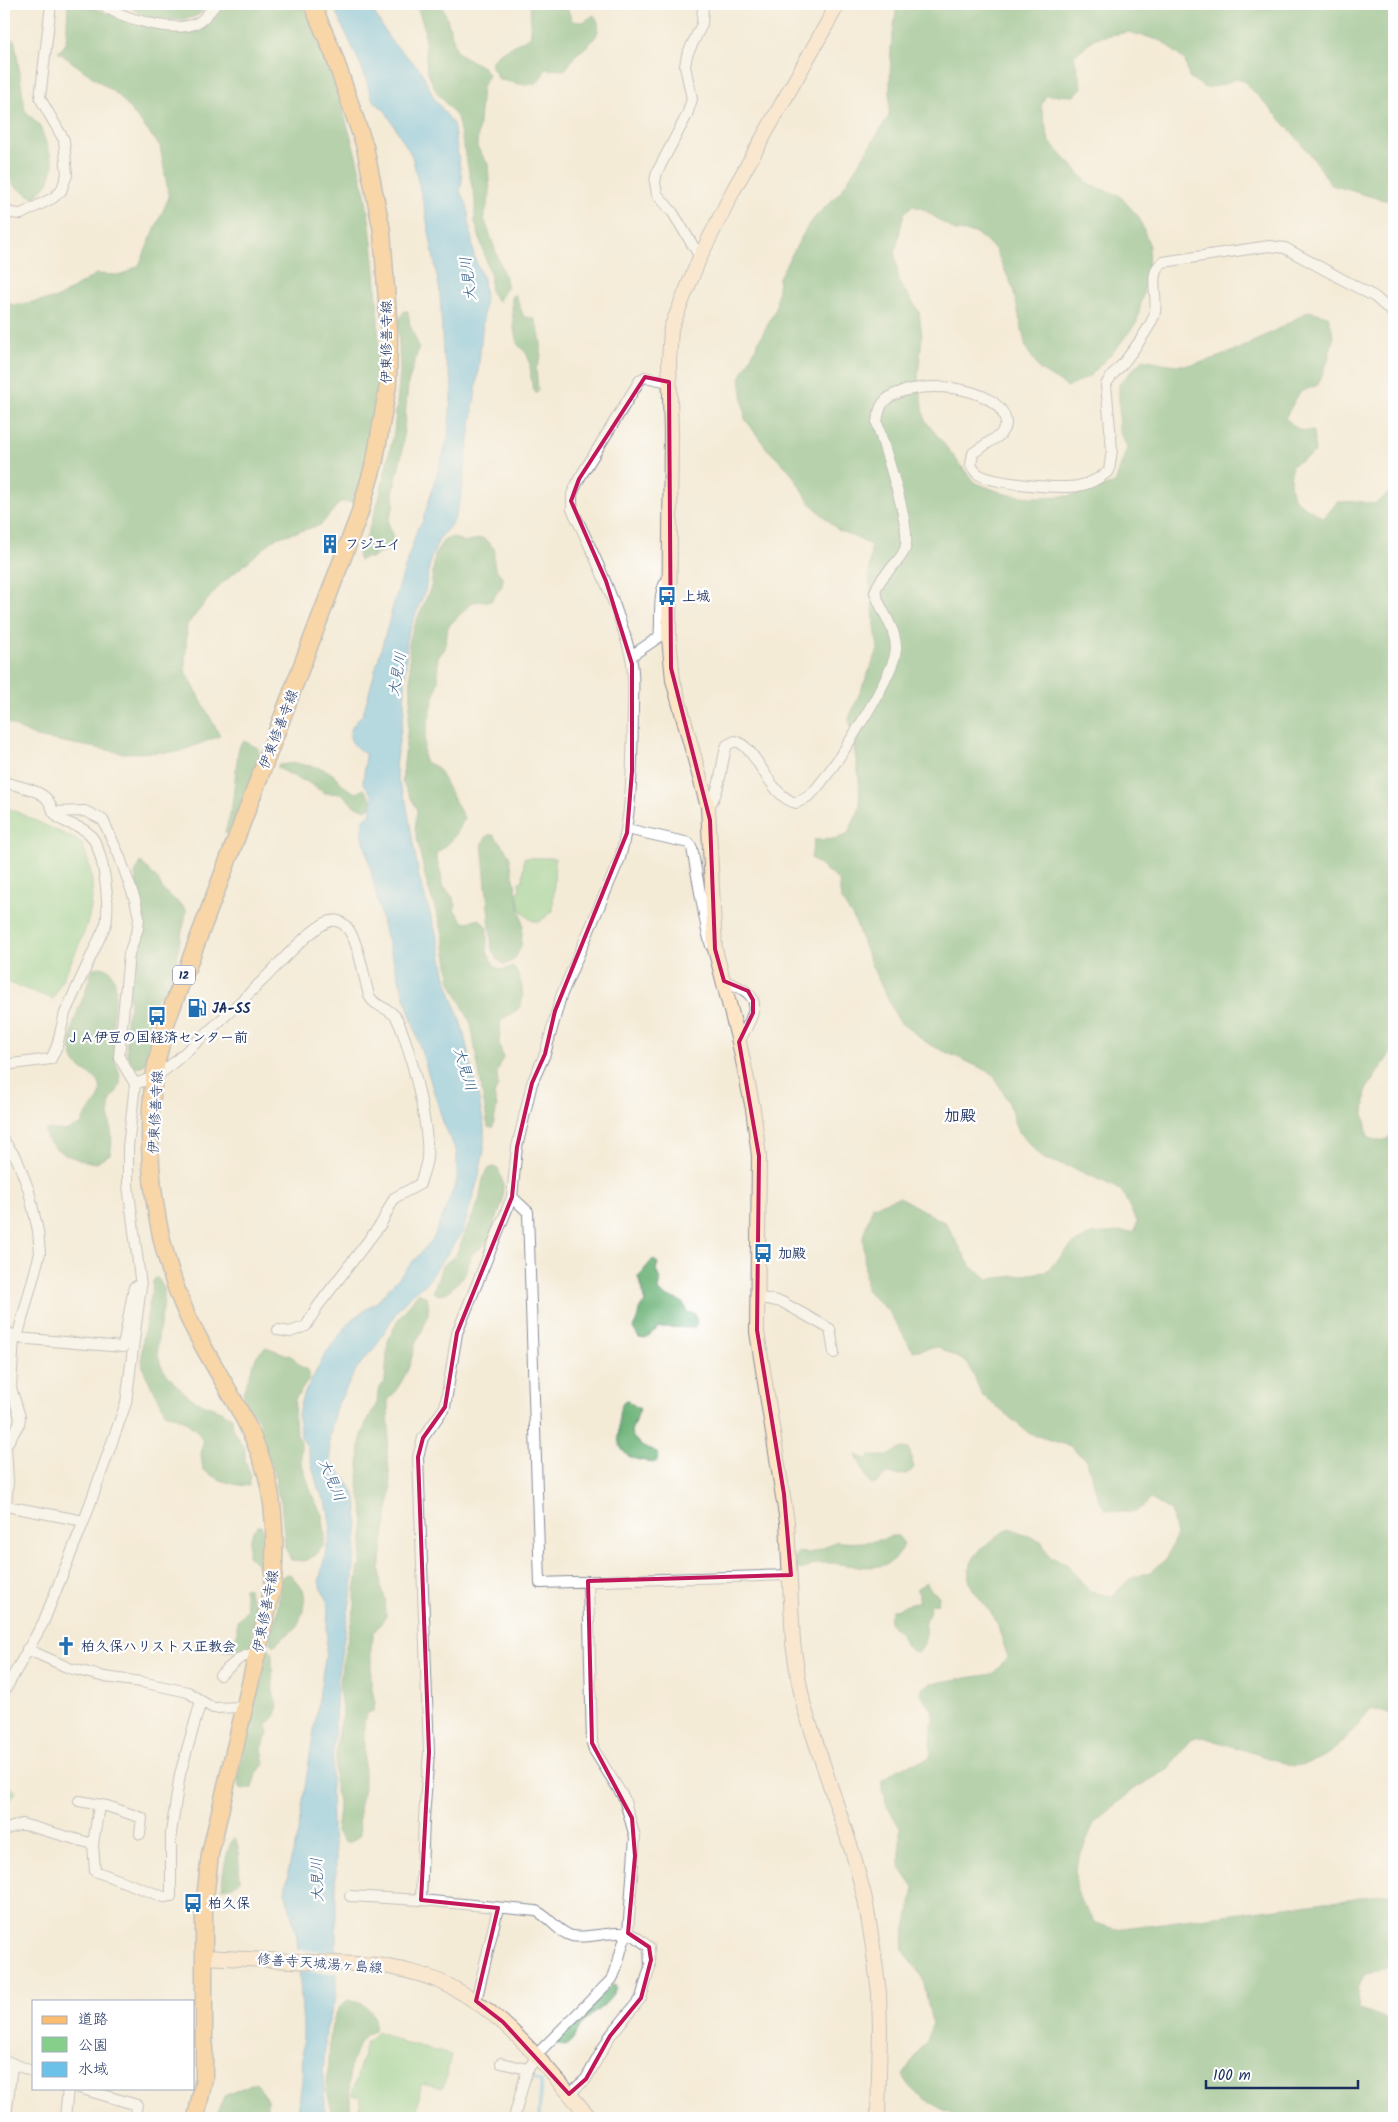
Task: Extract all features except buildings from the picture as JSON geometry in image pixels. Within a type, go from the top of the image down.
[{"type":"main road","name":"伊東修善寺線","points":[[196,2118],[204,2080],[204,1908],[210,1854],[273,1586],[276,1546],[267,1476],[247,1427],[187,1314],[171,1269],[161,1232],[152,1174],[151,1131],[154,1077],[165,1026],[359,514],[375,460],[388,385],[389,331],[382,231],[365,147],[333,53],[312,4]]},
{"type":"street","points":[[4,207],[10,213],[21,214],[53,198],[61,191],[68,175],[64,140],[40,98],[51,4]]},
{"type":"street","points":[[101,4],[111,11],[151,23],[182,27],[198,22],[216,4]]},
{"type":"street","points":[[700,257],[673,213],[657,194],[655,182],[657,172],[686,115],[692,99],[685,66],[687,55],[702,24],[703,4]]},
{"type":"street","points":[[838,4],[734,189],[700,257],[671,328],[669,344],[669,638],[673,680],[708,807],[710,820],[712,916],[716,953],[739,1042],[753,1110],[759,1156],[757,1332],[784,1494],[791,1575],[793,1643],[804,1707],[854,1857],[865,1899],[873,1948],[880,2030],[878,2118]]},
{"type":"street","points":[[708,807],[714,798],[728,745],[736,741],[746,748],[784,797],[796,803],[807,797],[814,791],[839,755],[891,672],[896,651],[896,640],[875,592],[881,578],[905,551],[907,537],[896,486],[877,422],[878,412],[885,401],[904,393],[937,386],[960,390],[989,399],[1002,408],[1006,425],[1000,435],[973,453],[971,465],[975,471],[988,478],[1006,481],[1062,487],[1080,486],[1102,478],[1109,471],[1112,450],[1106,385],[1126,361],[1154,316],[1156,296],[1155,273],[1156,267],[1163,262],[1270,246],[1285,248],[1375,297],[1394,314]]},
{"type":"street","points":[[421,1900],[429,1752],[418,1457],[423,1438],[444,1407],[457,1333],[512,1197],[517,1147],[532,1083],[545,1054],[558,1003],[620,858],[627,829],[632,771],[633,677],[631,656],[606,581],[572,509],[571,501],[579,479],[640,380],[645,377],[669,382]]},
{"type":"street","points":[[631,656],[659,637],[664,584],[670,578]]},
{"type":"street","points":[[4,782],[47,799],[53,812],[69,825],[88,832],[94,840],[102,864],[108,910],[106,924],[65,1013],[57,1046],[51,1059],[4,1065]]},
{"type":"street","points":[[4,1692],[8,1675],[27,1650],[43,1623],[84,1521],[126,1404],[141,1286],[128,1185],[128,1147],[135,1084],[119,1057],[129,954],[138,928],[139,917],[119,855],[103,820],[85,811],[53,812]]},
{"type":"street","points":[[627,829],[689,843],[692,848],[706,931],[710,945],[716,953]]},
{"type":"street","points":[[135,1084],[154,1077],[184,1054],[288,954],[324,924],[331,920],[340,921],[348,927],[355,939],[370,997],[377,1006],[396,1016],[412,1064],[422,1110],[427,1158],[420,1184],[394,1198],[380,1225],[318,1306],[306,1326],[290,1332],[278,1330]]},
{"type":"street","points":[[724,981],[748,991],[753,1000],[753,1013],[739,1042]]},
{"type":"street","points":[[4,1141],[17,1159],[29,1191],[38,1231],[40,1253],[16,1337],[11,1388],[20,1417],[19,1424],[5,1445],[8,1482],[5,1507],[84,1521]]},
{"type":"street","points":[[512,1197],[528,1212],[540,1583],[791,1575]]},
{"type":"street","points":[[4,1330],[16,1337],[123,1346],[134,1287],[141,1286]]},
{"type":"street","points":[[756,1297],[782,1302],[830,1329],[834,1352]]},
{"type":"street","points":[[514,2118],[528,2069],[536,2056],[612,1979],[618,1968],[623,1940],[628,1933],[635,1837],[624,1798],[594,1750],[592,1743],[588,1581]]},
{"type":"street","points":[[27,1650],[69,1668],[105,1677],[188,1692],[200,1702],[213,1708],[244,1707]]},
{"type":"street","points":[[220,1676],[240,1658],[257,1652]]},
{"type":"street","points":[[99,1806],[93,1844],[95,1871],[164,1897],[171,1896],[171,1833],[180,1774],[200,1702]]},
{"type":"street","points":[[79,1801],[107,1806],[142,1818],[140,1834]]},
{"type":"street","points":[[4,1830],[22,1824],[93,1844]]},
{"type":"street","points":[[350,1896],[421,1900],[536,1911],[544,1914],[561,1930],[572,1936],[628,1933],[642,1940],[649,1947],[651,1953],[646,1988],[641,1998],[610,2036],[586,2079],[569,2094]]},
{"type":"street","points":[[476,2001],[498,1908]]},
{"type":"street","name":"修善寺天城湯ヶ島線","points":[[203,1957],[348,1962],[378,1965],[426,1976],[476,2001],[503,2022],[536,2056],[590,2118]]},
{"type":"street","points":[[6,2118],[8,2062],[32,2071]]},
{"type":"street","points":[[501,2063],[528,2069]]},
{"type":"street","points":[[65,2118],[68,2090]]},
{"type":"street","points":[[86,2090],[137,2105],[134,2118]]},
{"type":"highlighted area","points":[[645,377],[669,382],[671,668],[710,820],[715,949],[724,981],[748,991],[753,1000],[753,1013],[739,1042],[759,1156],[757,1330],[784,1494],[791,1575],[588,1581],[592,1743],[632,1818],[635,1856],[628,1933],[649,1947],[651,1960],[641,1998],[610,2036],[586,2079],[569,2094],[503,2022],[476,2001],[498,1908],[421,1900],[429,1752],[418,1457],[423,1438],[445,1407],[457,1333],[512,1197],[517,1147],[532,1083],[545,1054],[555,1011],[627,833],[632,771],[632,664],[606,581],[571,501],[579,479]]},
{"type":"green space","points":[[68,4],[85,4],[121,19],[182,31],[208,26],[227,4],[303,4],[346,121],[365,194],[374,259],[379,368],[377,402],[372,435],[357,502],[340,502],[321,525],[276,538],[220,585],[187,625],[185,670],[220,736],[178,752],[123,753],[36,737],[4,721],[4,300],[13,305],[58,298],[96,274],[122,275],[139,265],[169,197],[160,146],[119,96],[58,52],[66,44]]},
{"type":"green space","points":[[134,4],[209,4],[198,15],[191,18],[164,20],[145,16],[132,8]]},
{"type":"green space","points":[[416,4],[440,4],[445,12],[457,52],[484,68],[488,75],[482,87],[477,147],[488,164],[490,194],[484,218],[508,286],[498,302],[490,291],[491,277],[475,222],[475,200],[457,117],[436,91],[427,71],[424,27]]},
{"type":"green space","points":[[530,4],[566,4],[572,21],[583,22],[594,15],[598,21],[598,32],[592,42],[575,56],[565,70],[546,69],[538,82],[528,85],[499,80],[490,63],[498,54],[531,36]]},
{"type":"green space","points":[[897,4],[1394,4],[1394,200],[1383,200],[1331,185],[1301,143],[1242,80],[1237,78],[1222,85],[1205,88],[1189,77],[1185,61],[1162,41],[1128,32],[1095,38],[1074,56],[1082,88],[1074,96],[1046,95],[1041,106],[1049,141],[1090,185],[1119,195],[1139,217],[1149,244],[1148,270],[1137,322],[1115,350],[1090,376],[1068,387],[1040,370],[1026,348],[1013,288],[995,249],[976,233],[955,231],[923,209],[913,206],[904,213],[895,253],[899,283],[919,311],[922,337],[918,377],[925,420],[974,482],[1005,494],[1031,497],[1069,496],[1115,483],[1127,447],[1119,431],[1119,384],[1143,359],[1182,365],[1212,359],[1247,345],[1309,311],[1328,316],[1334,336],[1327,363],[1318,385],[1300,392],[1285,418],[1299,430],[1313,431],[1315,453],[1292,465],[1292,493],[1295,499],[1306,508],[1324,518],[1337,502],[1357,501],[1374,504],[1394,490],[1394,1048],[1366,1090],[1364,1114],[1368,1137],[1381,1140],[1394,1135],[1394,1715],[1371,1709],[1330,1753],[1320,1759],[1294,1766],[1203,1737],[1191,1738],[1169,1769],[1134,1789],[1095,1822],[1075,1867],[1076,1888],[1081,1902],[1096,1923],[1115,1929],[1394,1893],[1394,1963],[1366,1975],[1357,1988],[1360,2009],[1394,2021],[1394,2118],[1354,2118],[1351,2110],[1340,2113],[1336,2118],[962,2118],[921,2096],[913,2090],[903,2075],[927,2040],[932,2024],[923,1979],[902,1948],[914,1888],[900,1868],[900,1828],[887,1806],[882,1790],[883,1780],[897,1769],[930,1758],[933,1712],[921,1695],[922,1688],[931,1683],[993,1674],[1008,1657],[994,1617],[975,1593],[969,1579],[972,1561],[985,1545],[1010,1528],[1041,1541],[1050,1557],[1066,1563],[1090,1592],[1112,1596],[1130,1579],[1152,1571],[1166,1560],[1176,1536],[1171,1511],[1151,1499],[1135,1511],[1119,1512],[1105,1510],[1098,1498],[1087,1461],[1070,1446],[1030,1434],[982,1395],[968,1363],[938,1347],[913,1351],[889,1312],[866,1290],[863,1236],[873,1206],[899,1197],[946,1223],[971,1267],[989,1279],[1045,1272],[1072,1245],[1091,1234],[1135,1231],[1137,1222],[1121,1190],[1071,1167],[1044,1159],[1017,1131],[1009,1103],[992,1073],[930,1045],[899,1022],[872,967],[854,919],[841,900],[839,881],[811,858],[814,840],[833,839],[847,835],[860,808],[859,778],[849,718],[878,650],[869,578],[871,545],[838,530],[810,503],[790,471],[767,449],[745,419],[740,378],[776,308],[779,277],[810,222],[841,191],[889,116],[891,48]]},
{"type":"green space","points":[[4,35],[15,41],[25,110],[40,126],[54,165],[48,183],[34,198],[14,186],[4,168]]},
{"type":"green space","points":[[515,294],[524,317],[534,318],[540,337],[541,356],[536,368],[538,390],[536,394],[532,385],[529,359],[518,345],[516,339],[512,300],[512,296]]},
{"type":"green space","points":[[404,311],[408,311],[410,325],[419,347],[408,384],[402,453],[393,492],[394,506],[388,522],[393,537],[388,551],[378,553],[373,558],[364,558],[359,561],[358,552],[366,538],[379,499],[394,432],[400,371],[398,322]]},
{"type":"green space","points":[[452,537],[465,542],[482,538],[493,546],[495,567],[503,578],[502,586],[491,601],[472,602],[448,627],[445,649],[438,657],[438,681],[424,746],[425,762],[437,767],[464,818],[453,838],[436,853],[442,885],[452,896],[456,905],[454,910],[465,923],[480,919],[487,928],[487,952],[495,967],[504,970],[513,966],[522,987],[522,999],[518,1009],[501,1020],[499,1043],[503,1058],[497,1072],[498,1086],[494,1095],[497,1106],[493,1127],[488,1127],[471,1024],[451,982],[442,930],[426,881],[415,829],[417,809],[402,782],[411,695],[409,645],[412,631],[431,587],[435,554],[443,541]]},
{"type":"green space","points":[[244,741],[258,748],[260,758],[249,790],[228,834],[225,833],[232,806],[238,752],[240,745]]},
{"type":"green space","points":[[296,763],[325,769],[333,774],[346,788],[356,793],[364,789],[371,799],[371,807],[366,810],[353,805],[342,794],[324,793],[306,781],[300,780],[278,768],[278,765]]},
{"type":"green space","points":[[4,806],[81,842],[89,864],[92,885],[87,923],[81,941],[53,999],[4,981]]},
{"type":"green space","points":[[488,835],[494,835],[509,854],[523,924],[521,946],[515,959],[505,965],[498,960],[492,950],[482,843]]},
{"type":"green space","points":[[524,858],[555,858],[553,911],[539,922],[526,916],[515,894],[520,891],[519,882],[523,881]]},
{"type":"green space","points":[[141,862],[158,880],[163,890],[186,909],[178,956],[173,973],[166,988],[155,1000],[150,1024],[150,1044],[145,1064],[139,1067],[134,1066],[127,1055],[126,1020],[130,1006],[129,985],[136,971],[135,945],[142,911],[135,874]]},
{"type":"green space","points":[[102,967],[110,970],[116,988],[113,1008],[114,1049],[120,1080],[119,1087],[109,1104],[112,1136],[110,1154],[97,1163],[73,1158],[58,1150],[52,1145],[44,1131],[49,1129],[64,1131],[81,1125],[99,1097],[100,1087],[98,1082],[81,1069],[74,1060],[71,1050],[71,1039],[72,1028],[93,968]]},
{"type":"green space","points":[[498,1168],[503,1183],[503,1202],[487,1243],[472,1254],[464,1276],[448,1292],[440,1295],[433,1292],[442,1266],[456,1255],[479,1200],[483,1179],[488,1169]]},
{"type":"green space","points":[[653,1259],[658,1263],[656,1270],[660,1280],[658,1290],[666,1296],[682,1302],[687,1312],[695,1314],[697,1324],[694,1328],[659,1327],[645,1339],[639,1338],[633,1328],[639,1316],[639,1309],[645,1302],[638,1277]]},
{"type":"green space","points":[[156,1277],[162,1284],[164,1294],[158,1346],[159,1359],[167,1374],[188,1395],[232,1417],[233,1430],[245,1449],[245,1460],[251,1475],[249,1486],[225,1481],[203,1470],[201,1455],[203,1442],[198,1432],[182,1419],[165,1413],[145,1373],[142,1357],[143,1336],[153,1281]]},
{"type":"green space","points":[[418,1293],[427,1297],[428,1316],[415,1345],[406,1374],[388,1401],[389,1432],[387,1451],[391,1489],[380,1566],[386,1617],[374,1632],[371,1648],[371,1684],[375,1703],[373,1711],[367,1714],[364,1722],[364,1789],[359,1808],[360,1835],[351,1842],[344,1842],[336,1832],[339,1808],[334,1781],[338,1731],[343,1715],[339,1689],[342,1664],[355,1605],[355,1590],[362,1550],[364,1516],[358,1486],[360,1442],[366,1423],[377,1403],[378,1391],[385,1380],[388,1341],[397,1321]]},
{"type":"green space","points":[[266,1347],[293,1357],[300,1366],[308,1370],[310,1378],[295,1399],[294,1420],[297,1435],[301,1441],[301,1461],[313,1497],[323,1517],[325,1537],[323,1546],[316,1555],[304,1561],[291,1560],[285,1547],[281,1502],[275,1487],[276,1477],[260,1437],[260,1423],[246,1403],[243,1392],[257,1355]]},
{"type":"green space","points":[[626,1400],[640,1409],[631,1431],[633,1437],[643,1447],[657,1453],[659,1456],[656,1462],[643,1461],[631,1457],[622,1450],[618,1437],[620,1412]]},
{"type":"green space","points":[[902,1448],[909,1449],[914,1468],[905,1474],[887,1474],[875,1484],[870,1484],[856,1455],[866,1459],[870,1456],[886,1456]]},
{"type":"green space","points":[[257,1526],[261,1526],[266,1537],[263,1565],[259,1567],[248,1556],[251,1536]]},
{"type":"green space","points":[[891,1536],[898,1536],[903,1547],[896,1558],[887,1564],[867,1567],[823,1563],[801,1570],[796,1567],[794,1559],[798,1552],[814,1552],[837,1541],[864,1542],[880,1540]]},
{"type":"green space","points":[[290,1574],[303,1589],[305,1597],[303,1611],[297,1627],[273,1646],[270,1643],[270,1632],[276,1620],[281,1578],[284,1575]]},
{"type":"green space","points":[[926,1582],[931,1590],[939,1596],[938,1603],[930,1604],[924,1643],[918,1652],[912,1651],[905,1645],[901,1635],[892,1625],[890,1616],[892,1610],[919,1601],[919,1594],[916,1589]]},
{"type":"green space","points":[[247,1587],[258,1614],[256,1627],[252,1631],[252,1649],[238,1654],[235,1651],[223,1651],[222,1647],[226,1642],[233,1641],[237,1636],[237,1621],[247,1609],[244,1588]]},
{"type":"green space","points":[[268,1647],[272,1653],[273,1693],[278,1706],[274,1718],[267,1724],[268,1733],[262,1749],[265,1763],[256,1774],[252,1788],[249,1790],[240,1788],[237,1779]]},
{"type":"green space","points":[[4,1781],[16,1792],[6,1805],[4,1803]]},
{"type":"green space","points":[[235,1837],[238,1846],[240,1880],[233,1886],[223,1888],[225,1862],[232,1840]]},
{"type":"green space","points":[[615,1985],[616,1989],[608,2001],[586,2020],[570,2042],[564,2046],[558,2044],[557,2041],[610,1986]]},
{"type":"green space","points":[[348,2000],[364,2005],[372,2013],[375,2023],[374,2030],[366,2035],[358,2046],[349,2071],[351,2118],[333,2118],[326,2084],[331,2028],[333,2019],[341,2005]]},
{"type":"green space","points":[[378,2031],[403,2043],[451,2055],[443,2088],[421,2084],[416,2118],[360,2118],[361,2097],[352,2095],[366,2043]]},
{"type":"green space","points":[[256,2082],[267,2100],[267,2118],[215,2118],[224,2096]]},
{"type":"water","name":"大見川","points":[[332,4],[369,4],[390,40],[421,70],[434,98],[453,124],[462,180],[460,191],[467,205],[474,256],[483,279],[485,298],[478,374],[461,497],[454,521],[439,539],[431,558],[425,591],[407,636],[404,712],[395,764],[398,781],[406,801],[419,877],[439,943],[447,982],[462,1026],[478,1095],[484,1126],[484,1150],[478,1180],[463,1231],[426,1284],[413,1293],[397,1311],[376,1346],[357,1368],[335,1410],[329,1440],[331,1462],[344,1476],[356,1497],[358,1522],[352,1590],[338,1673],[331,1784],[332,1826],[336,1857],[336,1995],[326,2031],[323,2076],[326,2118],[297,2118],[302,2081],[303,2027],[297,1936],[285,1891],[297,1839],[326,1652],[328,1604],[319,1582],[331,1528],[327,1505],[318,1488],[307,1447],[301,1436],[298,1415],[302,1398],[326,1353],[352,1319],[378,1301],[433,1239],[457,1181],[457,1153],[444,1125],[385,933],[362,831],[363,820],[371,813],[373,797],[363,782],[366,755],[354,745],[350,736],[353,726],[363,714],[396,596],[418,527],[422,523],[448,438],[452,383],[443,354],[440,293],[425,210],[412,156],[386,112],[372,99],[363,70]]},
{"type":"pier","points":[[296,1950],[338,1951],[338,1973],[298,1971]]},
{"type":"waterway","points":[[532,2077],[541,2082],[539,2118]]},
{"type":"place","name":"フジエイ","points":[[330,544]]},
{"type":"place","name":"上城","points":[[667,596]]},
{"type":"place","name":"JA-SS","points":[[197,1008]]},
{"type":"place","name":"ＪＡ伊豆の国経済センター前","points":[[157,1016]]},
{"type":"place","name":"加殿","points":[[763,1253]]},
{"type":"place","name":"柏久保ハリストス正教会","points":[[66,1646]]},
{"type":"place","name":"柏久保","points":[[193,1903]]},
{"type":"district","name":"加殿","points":[[960,1115]]}]
